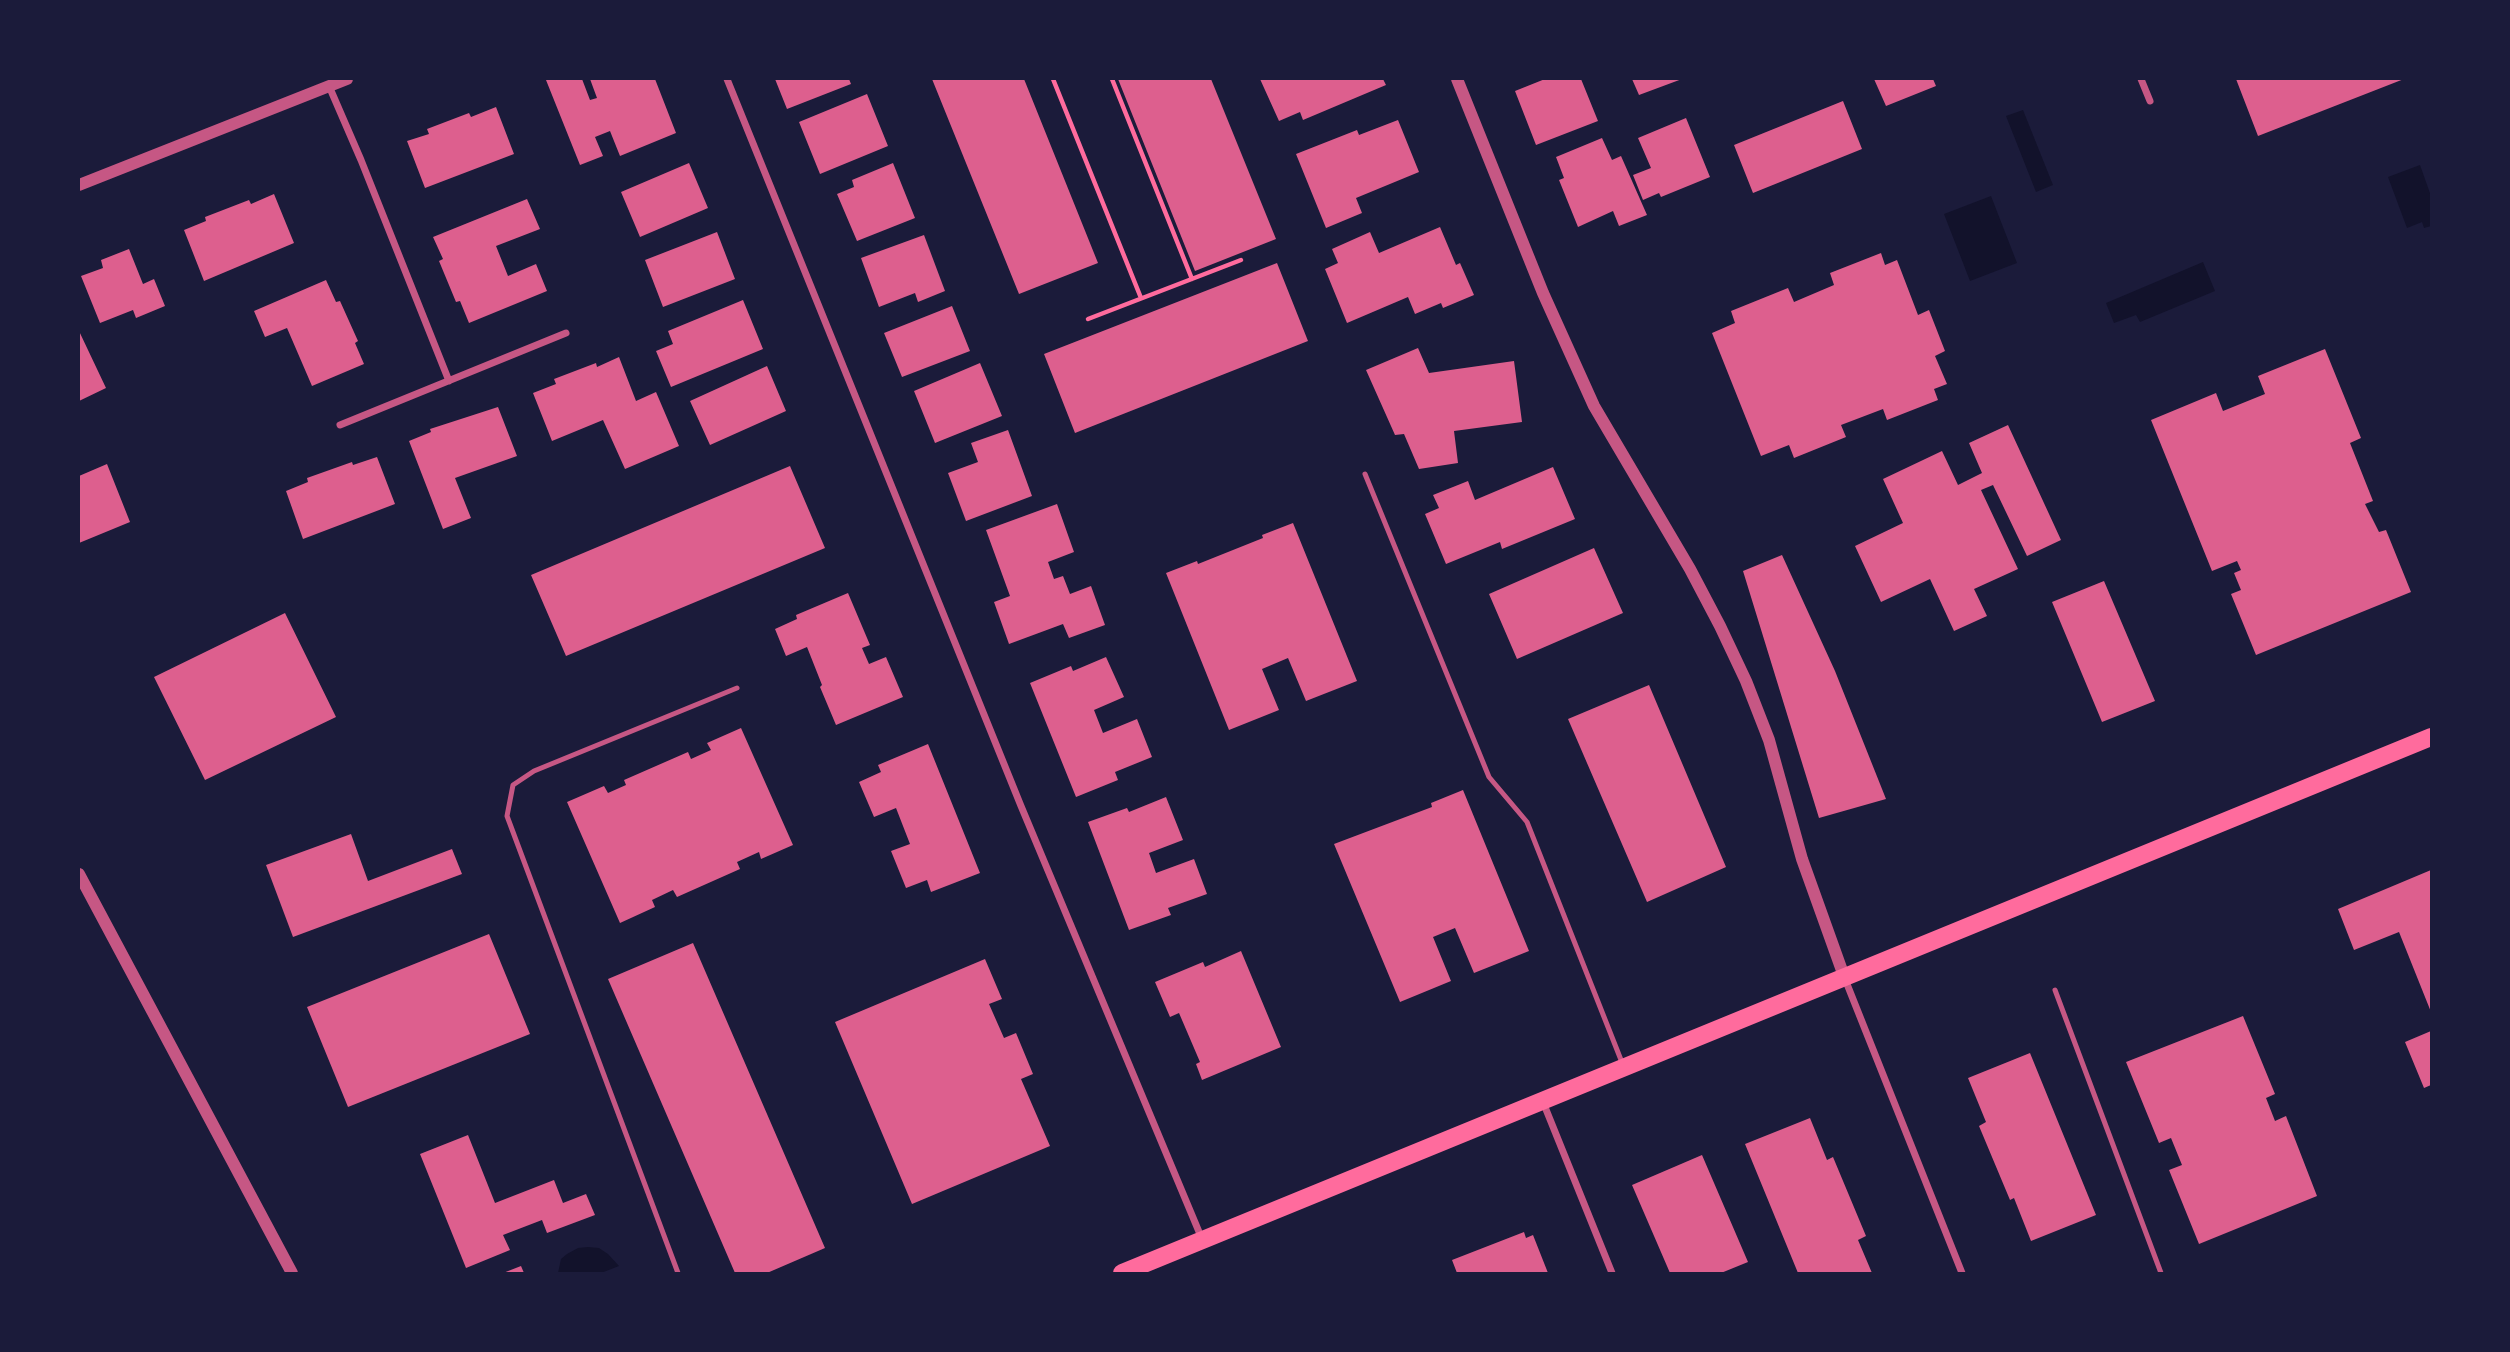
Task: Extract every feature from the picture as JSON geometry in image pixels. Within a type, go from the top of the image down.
[{"type":"main road","points":[[1122,1273],[1150,1268],[1202,1240],[2431,737]]},
{"type":"street","points":[[79,185],[347,79]]},
{"type":"street","points":[[727,79],[1016,793],[1202,1240]]},
{"type":"street","points":[[1457,79],[1543,293],[1594,406],[1690,569],[1746,681],[1769,740],[1802,859],[1845,979],[1962,1273]]},
{"type":"street","points":[[2141,79],[2150,101]]},
{"type":"street","points":[[329,86],[449,381]]},
{"type":"street","points":[[340,425],[566,333]]},
{"type":"street","points":[[79,874],[292,1273]]},
{"type":"street","points":[[1543,1102],[1612,1273]]},
{"type":"lane","points":[[1365,474],[1489,777],[1527,822],[1624,1068]]},
{"type":"lane","points":[[678,1273],[507,816],[513,785],[534,771],[737,688]]},
{"type":"lane","points":[[2055,990],[2161,1273]]},
{"type":"path","points":[[1053,79],[1141,298]]},
{"type":"path","points":[[1112,79],[1192,279]]},
{"type":"path","points":[[1088,319],[1241,260]]},
{"type":"shaded area","points":[[2023,110],[2053,185],[2036,192],[2006,116]]},
{"type":"shaded area","points":[[2420,165],[2431,196],[2431,226],[2424,228],[2422,222],[2407,228],[2388,177]]},
{"type":"shaded area","points":[[1991,196],[2017,263],[1970,281],[1944,214]]},
{"type":"shaded area","points":[[2203,262],[2215,291],[2140,322],[2136,315],[2114,323],[2106,303]]},
{"type":"shaded area","points":[[578,1248],[599,1248],[619,1266],[601,1273],[558,1273],[561,1259]]},
{"type":"building","points":[[582,79],[590,100],[597,98],[590,79],[655,79],[676,133],[620,156],[610,131],[595,137],[603,156],[580,165],[546,80]]},
{"type":"building","points":[[775,79],[849,79],[851,84],[787,109]]},
{"type":"building","points":[[932,79],[1024,79],[1098,263],[1019,294]]},
{"type":"building","points":[[1118,79],[1211,79],[1276,239],[1195,271]]},
{"type":"building","points":[[1260,79],[1383,79],[1386,85],[1303,120],[1300,112],[1279,121]]},
{"type":"building","points":[[1545,79],[1581,79],[1598,121],[1536,145],[1515,91]]},
{"type":"building","points":[[1632,79],[1682,79],[1639,95]]},
{"type":"building","points":[[1874,79],[1933,79],[1936,86],[1886,106]]},
{"type":"building","points":[[2236,79],[2404,79],[2258,136]]},
{"type":"building","points":[[867,94],[888,146],[820,174],[799,122]]},
{"type":"building","points":[[1843,101],[1862,149],[1753,193],[1734,145]]},
{"type":"building","points":[[496,107],[514,154],[425,188],[407,141],[429,134],[427,129],[469,113],[471,117]]},
{"type":"building","points":[[1686,118],[1710,177],[1661,197],[1659,193],[1643,200],[1633,175],[1651,168],[1638,138]]},
{"type":"building","points":[[1398,120],[1419,172],[1356,198],[1362,213],[1326,228],[1296,154],[1357,130],[1359,135]]},
{"type":"building","points":[[1602,138],[1612,160],[1621,156],[1647,215],[1619,226],[1613,211],[1578,227],[1559,180],[1564,178],[1556,157]]},
{"type":"building","points":[[689,163],[708,208],[640,237],[621,192]]},
{"type":"building","points":[[893,163],[915,218],[857,241],[837,194],[854,187],[852,180]]},
{"type":"building","points":[[274,194],[294,243],[204,281],[184,230],[206,221],[205,217],[249,200],[251,204]]},
{"type":"building","points":[[527,199],[540,229],[496,246],[508,276],[536,264],[547,291],[469,323],[460,301],[456,302],[439,261],[443,259],[433,237]]},
{"type":"building","points":[[1440,227],[1456,265],[1460,263],[1474,295],[1443,308],[1441,303],[1415,314],[1408,297],[1347,323],[1325,269],[1338,263],[1332,249],[1370,232],[1379,253]]},
{"type":"building","points":[[717,232],[735,279],[663,307],[645,260]]},
{"type":"building","points":[[924,235],[945,291],[918,302],[915,293],[879,307],[861,258]]},
{"type":"building","points":[[129,249],[143,284],[154,279],[165,306],[136,318],[133,310],[100,323],[81,276],[103,268],[101,260]]},
{"type":"building","points":[[1881,253],[1885,265],[1897,260],[1918,315],[1929,310],[1945,351],[1935,356],[1947,384],[1934,389],[1938,400],[1887,420],[1883,409],[1841,425],[1846,437],[1794,458],[1789,445],[1761,456],[1712,333],[1735,323],[1731,311],[1788,288],[1794,302],[1834,285],[1830,273]]},
{"type":"building","points":[[1277,263],[1308,341],[1075,433],[1044,354]]},
{"type":"building","points":[[326,280],[336,302],[340,301],[358,341],[355,343],[364,364],[312,386],[287,328],[265,337],[254,311]]},
{"type":"building","points":[[743,300],[763,349],[671,387],[656,351],[673,344],[668,331]]},
{"type":"building","points":[[952,306],[970,351],[902,377],[884,333]]},
{"type":"building","points":[[79,331],[106,388],[79,401]]},
{"type":"building","points":[[1418,348],[1429,373],[1514,361],[1522,422],[1454,431],[1458,463],[1419,469],[1404,434],[1395,435],[1366,370]]},
{"type":"building","points":[[2325,349],[2361,438],[2350,443],[2373,501],[2365,504],[2379,532],[2386,530],[2411,592],[2256,655],[2231,594],[2241,590],[2234,573],[2241,570],[2237,561],[2212,571],[2151,420],[2216,393],[2223,411],[2265,394],[2258,376]]},
{"type":"building","points":[[619,357],[636,401],[656,392],[679,446],[625,469],[603,420],[552,441],[533,393],[556,384],[554,379],[596,363],[597,367]]},
{"type":"building","points":[[980,363],[1002,416],[935,443],[914,391]]},
{"type":"building","points":[[767,366],[786,411],[710,445],[690,401]]},
{"type":"building","points":[[498,407],[517,456],[455,478],[471,518],[443,529],[409,441],[431,432],[430,429]]},
{"type":"building","points":[[2008,425],[2061,540],[2027,556],[1993,485],[1981,490],[2018,569],[1974,589],[1987,616],[1954,631],[1930,579],[1881,602],[1855,546],[1903,523],[1883,479],[1942,451],[1958,485],[1982,473],[1969,443]]},
{"type":"building","points":[[1008,430],[1032,496],[966,521],[948,473],[978,462],[971,443]]},
{"type":"building","points":[[377,457],[395,504],[303,539],[286,491],[308,482],[307,478],[352,462],[353,465]]},
{"type":"building","points":[[107,464],[130,522],[79,543],[79,476]]},
{"type":"building","points":[[790,466],[825,548],[566,656],[531,575]]},
{"type":"building","points":[[1553,467],[1575,519],[1502,549],[1500,542],[1446,564],[1425,514],[1439,508],[1433,495],[1468,481],[1475,500]]},
{"type":"building","points":[[1057,504],[1074,552],[1048,562],[1054,579],[1063,576],[1070,594],[1091,586],[1105,625],[1069,638],[1063,624],[1009,644],[994,602],[1010,596],[986,530]]},
{"type":"building","points":[[1293,523],[1357,681],[1306,701],[1288,658],[1262,669],[1279,710],[1229,730],[1166,573],[1197,561],[1198,564]]},
{"type":"building","points":[[1594,548],[1623,613],[1517,659],[1489,594]]},
{"type":"building","points":[[1782,555],[1835,671],[1886,799],[1819,818],[1743,571]]},
{"type":"building","points":[[2104,581],[2155,701],[2102,722],[2052,602]]},
{"type":"building","points":[[848,593],[870,645],[862,648],[869,664],[886,657],[903,697],[836,725],[807,647],[786,656],[775,629],[797,619],[796,615]]},
{"type":"building","points":[[285,613],[336,717],[205,780],[154,677]]},
{"type":"building","points":[[1106,657],[1124,697],[1094,710],[1103,733],[1137,719],[1152,757],[1115,772],[1118,780],[1076,797],[1030,683],[1071,666],[1073,671]]},
{"type":"building","points":[[1649,685],[1726,867],[1647,902],[1568,719]]},
{"type":"building","points":[[741,728],[793,845],[761,859],[759,852],[737,862],[740,869],[677,897],[673,890],[652,900],[655,907],[620,923],[567,802],[604,786],[608,793],[626,785],[624,780],[688,752],[691,759],[711,750],[707,743]]},
{"type":"building","points":[[928,744],[980,873],[931,892],[927,880],[906,888],[891,851],[910,844],[896,808],[874,817],[859,782],[881,772],[878,765]]},
{"type":"building","points":[[1463,790],[1529,951],[1474,973],[1455,928],[1433,937],[1451,981],[1400,1002],[1334,844],[1432,807],[1431,803]]},
{"type":"building","points":[[1166,797],[1183,840],[1149,853],[1156,873],[1194,859],[1207,894],[1168,908],[1171,915],[1129,930],[1088,822],[1127,808],[1129,812]]},
{"type":"building","points":[[351,834],[368,881],[452,849],[462,874],[293,937],[266,865]]},
{"type":"building","points":[[2431,870],[2431,1012],[2399,932],[2354,950],[2338,909]]},
{"type":"building","points":[[489,934],[530,1034],[348,1107],[307,1007]]},
{"type":"building","points":[[693,943],[825,1248],[767,1273],[735,1273],[608,979]]},
{"type":"building","points":[[1241,951],[1281,1047],[1202,1080],[1196,1064],[1200,1062],[1179,1013],[1170,1017],[1155,982],[1203,962],[1205,967]]},
{"type":"building","points":[[985,959],[1002,999],[989,1004],[1004,1038],[1016,1033],[1033,1074],[1021,1079],[1050,1146],[912,1204],[835,1022]]},
{"type":"building","points":[[2243,1016],[2275,1094],[2266,1098],[2275,1121],[2286,1116],[2317,1196],[2199,1244],[2169,1170],[2182,1165],[2171,1138],[2159,1143],[2126,1062]]},
{"type":"building","points":[[2431,1031],[2431,1085],[2424,1088],[2405,1042]]},
{"type":"building","points":[[2030,1053],[2096,1215],[2031,1241],[2014,1198],[2010,1200],[1979,1126],[1986,1122],[1968,1078]]},
{"type":"building","points":[[1810,1118],[1827,1160],[1833,1157],[1866,1236],[1858,1240],[1872,1273],[1798,1273],[1745,1144]]},
{"type":"building","points":[[468,1135],[495,1203],[554,1180],[563,1203],[586,1194],[595,1215],[547,1233],[542,1220],[503,1235],[510,1250],[466,1268],[420,1154]]},
{"type":"building","points":[[1702,1155],[1748,1262],[1721,1273],[1670,1273],[1632,1185]]},
{"type":"building","points":[[1524,1232],[1526,1238],[1533,1235],[1548,1273],[1457,1273],[1452,1260]]},
{"type":"building","points":[[521,1266],[524,1273],[503,1273]]}]
